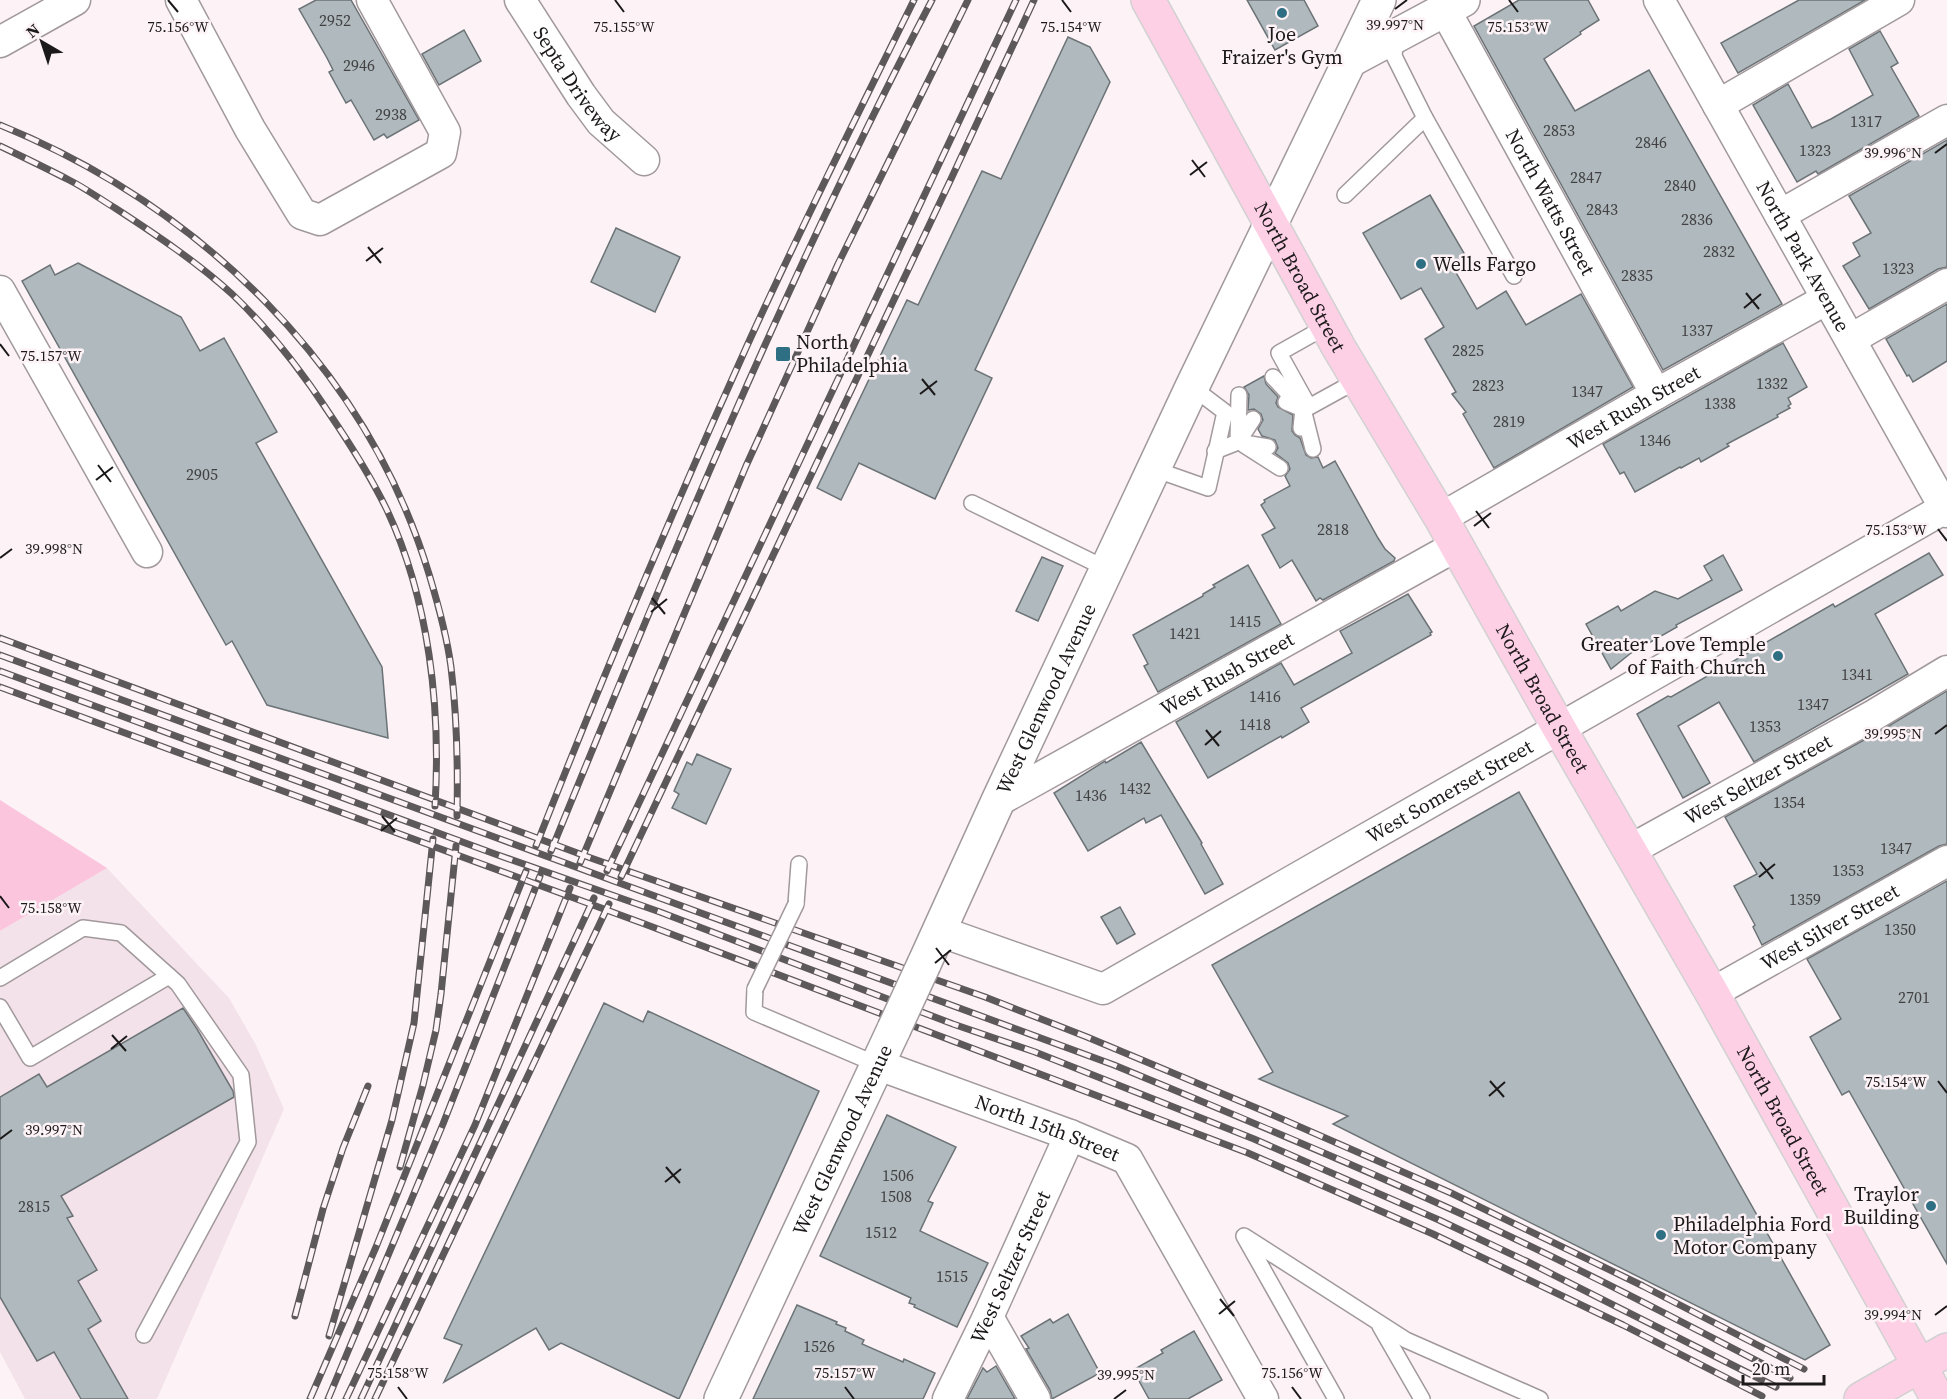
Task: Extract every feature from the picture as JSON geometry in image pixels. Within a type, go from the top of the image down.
[{"type":"main road","name":"North Broad Street","points":[[1148,0],[1327,326],[1448,532],[1712,993],[1938,1399]]},
{"type":"main road","name":"West Glenwood Avenue","points":[[721,1399],[1192,387],[1379,0]]},
{"type":"main road","points":[[1351,60],[1454,5]]},
{"type":"main road","points":[[1862,1399],[1947,1350]]},
{"type":"street","points":[[0,42],[75,0]]},
{"type":"street","points":[[181,0],[250,129],[302,214],[320,220],[441,153],[445,132],[372,0]]},
{"type":"street","name":"Septa Driveway","points":[[520,0],[601,122],[644,160]]},
{"type":"street","name":"North Park Avenue","points":[[1659,0],[1946,509]]},
{"type":"street","points":[[1718,105],[1899,0]]},
{"type":"street","name":"North Watts Street","points":[[1454,5],[1656,394]]},
{"type":"street","points":[[1780,215],[1947,120]]},
{"type":"street","points":[[1851,339],[1947,284]]},
{"type":"street","points":[[0,291],[147,552]]},
{"type":"street","name":"West Rush Street","points":[[998,801],[1448,532],[1656,394],[1827,299]]},
{"type":"street","name":"West Somerset Street","points":[[939,931],[1102,989],[1946,509]]},
{"type":"street","name":"West Seltzer Street","points":[[1630,850],[1874,715],[1947,671]]},
{"type":"street","name":"West Silver Street","points":[[1712,993],[1947,861]]},
{"type":"street","name":"North 15th Street","points":[[876,1064],[1070,1135],[1127,1159],[1263,1399]]},
{"type":"street","name":"West Seltzer Street","points":[[948,1399],[988,1317],[1070,1135]]},
{"type":"street","points":[[988,1317],[1035,1399]]},
{"type":"lane","points":[[1396,36],[1394,56],[1425,118],[1514,276]]},
{"type":"lane","points":[[1345,195],[1425,118]]},
{"type":"lane","points":[[1313,449],[1306,408],[1279,353],[1327,326]]},
{"type":"lane","points":[[1272,376],[1306,408]]},
{"type":"lane","points":[[1286,402],[1306,408],[1358,380]]},
{"type":"lane","points":[[1154,469],[1208,488],[1225,412],[1192,387]]},
{"type":"lane","points":[[1238,442],[1239,395]]},
{"type":"lane","points":[[1301,428],[1306,408]]},
{"type":"lane","points":[[1238,442],[1253,419]]},
{"type":"lane","points":[[1215,451],[1238,442],[1268,447]]},
{"type":"lane","points":[[1238,442],[1280,468]]},
{"type":"lane","points":[[972,503],[1107,569]]},
{"type":"lane","points":[[799,864],[796,904],[755,989],[754,1012],[876,1064]]},
{"type":"lane","points":[[0,978],[83,928],[121,933],[178,984],[241,1075],[248,1142],[144,1335]]},
{"type":"lane","points":[[0,1007],[30,1058],[169,976]]},
{"type":"lane","points":[[1336,1399],[1244,1236],[1406,1340],[1540,1399]]},
{"type":"lane","points":[[1378,1322],[1422,1399]]},
{"type":"shaded area","points":[[0,800],[107,868],[0,931]]},
{"type":"shaded area","points":[[107,868],[229,998],[256,1045],[284,1109],[157,1399],[25,1399],[0,1352],[0,931]]},
{"type":"building","points":[[316,0],[351,0],[419,120],[387,138],[384,134],[374,140],[351,100],[346,103],[329,72],[333,70],[327,58],[299,9]]},
{"type":"building","name":"Joe Fraizer's Gym","points":[[1247,0],[1304,0],[1318,26],[1275,50]]},
{"type":"building","points":[[1519,0],[1588,0],[1599,20],[1544,59],[1575,111],[1649,70],[1782,304],[1663,370],[1474,26]]},
{"type":"building","points":[[1799,0],[1865,0],[1738,73],[1721,43]]},
{"type":"building","points":[[464,30],[481,61],[439,85],[422,54]]},
{"type":"building","points":[[1880,31],[1898,63],[1891,67],[1919,116],[1818,174],[1816,171],[1797,182],[1753,105],[1788,84],[1812,128],[1873,95],[1849,49]]},
{"type":"building","points":[[1068,37],[1090,47],[1110,82],[975,370],[992,378],[935,499],[859,463],[841,500],[817,488],[907,300],[918,305],[982,171],[1001,179]]},
{"type":"building","points":[[1947,140],[1947,267],[1938,269],[1869,309],[1843,266],[1860,256],[1853,243],[1871,233],[1849,196]]},
{"type":"building","points":[[1430,195],[1468,260],[1454,269],[1477,309],[1506,291],[1526,325],[1581,294],[1633,387],[1494,468],[1463,414],[1466,412],[1452,394],[1456,392],[1425,339],[1444,327],[1421,288],[1401,299],[1363,233]]},
{"type":"building","points":[[616,228],[680,257],[655,312],[591,282]]},
{"type":"building","points":[[78,263],[181,317],[200,351],[224,338],[277,432],[256,443],[382,667],[388,738],[267,705],[232,641],[226,645],[22,281],[50,265],[55,275]]},
{"type":"building","points":[[1947,304],[1947,361],[1913,382],[1909,375],[1907,376],[1886,339]]},
{"type":"building","points":[[1783,343],[1807,387],[1788,398],[1790,408],[1777,415],[1778,417],[1727,444],[1729,446],[1701,462],[1699,458],[1635,492],[1624,472],[1620,474],[1603,444]]},
{"type":"building","points":[[1264,376],[1266,384],[1278,397],[1276,403],[1278,407],[1293,415],[1292,431],[1300,438],[1306,455],[1311,458],[1318,457],[1323,468],[1335,461],[1378,538],[1395,558],[1394,561],[1323,600],[1320,598],[1316,601],[1292,560],[1280,568],[1262,535],[1275,528],[1261,505],[1265,502],[1264,500],[1290,486],[1285,476],[1290,469],[1288,463],[1275,453],[1278,448],[1275,440],[1262,436],[1258,429],[1263,420],[1261,414],[1254,409],[1248,410],[1249,395],[1244,387]]},
{"type":"building","points":[[1929,553],[1943,575],[1875,614],[1908,674],[1754,762],[1719,702],[1678,726],[1710,783],[1683,798],[1637,714],[1668,696],[1671,697],[1833,604],[1835,607]]},
{"type":"building","points":[[1723,555],[1742,590],[1676,625],[1677,627],[1631,653],[1611,669],[1586,624],[1618,606],[1621,611],[1655,591],[1678,599],[1712,580],[1704,566]]},
{"type":"building","points":[[1042,557],[1063,566],[1038,621],[1016,611]]},
{"type":"building","points":[[1248,565],[1281,624],[1158,692],[1144,666],[1148,664],[1133,635],[1203,596],[1215,587],[1213,585]]},
{"type":"building","points":[[1408,594],[1432,632],[1431,635],[1301,708],[1309,722],[1208,778],[1176,722],[1281,663],[1294,685],[1352,653],[1340,631]]},
{"type":"building","points":[[1947,691],[1947,844],[1939,846],[1762,945],[1753,927],[1755,925],[1734,886],[1757,874],[1725,817],[1882,730]]},
{"type":"building","points":[[1141,742],[1202,843],[1223,884],[1205,894],[1161,815],[1146,823],[1144,818],[1088,851],[1054,793],[1105,761],[1106,763]]},
{"type":"building","points":[[697,754],[731,769],[706,824],[672,808],[679,794],[674,791],[687,762],[692,765]]},
{"type":"building","points":[[1519,792],[1830,1345],[1805,1360],[1333,1124],[1348,1116],[1259,1079],[1273,1072],[1212,965]]},
{"type":"building","points":[[1947,881],[1947,1264],[1849,1091],[1842,1095],[1810,1037],[1841,1019],[1807,959]]},
{"type":"building","points":[[1120,907],[1135,934],[1117,944],[1101,917]]},
{"type":"building","points":[[604,1003],[643,1022],[648,1011],[819,1091],[679,1399],[561,1343],[549,1350],[536,1328],[444,1382],[462,1345],[444,1338]]},
{"type":"building","points":[[183,1008],[233,1091],[234,1097],[61,1196],[73,1216],[67,1218],[97,1270],[78,1281],[101,1321],[88,1329],[128,1399],[81,1399],[54,1352],[37,1361],[0,1297],[0,1097],[39,1074],[47,1087]]},
{"type":"building","points":[[887,1115],[956,1147],[928,1201],[933,1203],[920,1231],[988,1263],[957,1327],[914,1307],[915,1305],[909,1303],[911,1298],[820,1256]]},
{"type":"building","points":[[797,1305],[837,1322],[836,1324],[846,1328],[845,1331],[864,1340],[862,1344],[935,1373],[923,1399],[753,1399]]},
{"type":"building","points":[[1068,1314],[1100,1373],[1052,1399],[1050,1390],[1021,1336],[1050,1319],[1053,1323]]},
{"type":"building","points":[[1194,1331],[1222,1380],[1188,1399],[1149,1399],[1133,1370],[1163,1353],[1161,1350]]},
{"type":"building","points":[[996,1366],[1015,1399],[967,1399],[983,1368],[987,1372]]},
{"type":"railway","points":[[536,846],[664,533],[718,410],[828,174],[914,0]]},
{"type":"railway","points":[[551,851],[731,421],[828,209],[932,0]]},
{"type":"railway","points":[[580,863],[746,466],[838,264],[968,0]]},
{"type":"railway","points":[[607,871],[1016,0]]},
{"type":"railway","points":[[621,877],[1034,0]]},
{"type":"railway","points":[[0,125],[73,159],[142,200],[207,248],[266,302],[318,362],[363,427],[401,498],[429,574],[442,620],[455,704],[457,816]]},
{"type":"railway","points":[[0,146],[87,190],[160,238],[219,282],[284,350],[345,436],[387,510],[413,580],[422,617],[434,693],[435,806]]},
{"type":"railway","points":[[0,638],[588,857],[985,997],[1087,1037],[1451,1193],[1643,1286],[1804,1369]]},
{"type":"railway","points":[[0,655],[1114,1065],[1403,1187],[1488,1226],[1790,1378]]},
{"type":"railway","points":[[0,671],[495,854],[660,912],[953,1024],[1035,1052],[1254,1139],[1439,1220],[1526,1261],[1776,1387]]},
{"type":"railway","points":[[0,687],[642,923],[1248,1153],[1433,1234],[1623,1325],[1762,1396]]},
{"type":"railway","points":[[329,1336],[392,1120],[414,1023],[433,839]]},
{"type":"railway","points":[[400,1167],[436,1030],[456,846]]},
{"type":"railway","points":[[310,1399],[376,1247],[526,871]]},
{"type":"railway","points":[[328,1399],[443,1124],[540,876]]},
{"type":"railway","points":[[346,1399],[475,1125],[570,888]]},
{"type":"railway","points":[[361,1399],[594,898]]},
{"type":"railway","points":[[375,1399],[609,904]]},
{"type":"railway","points":[[295,1316],[323,1209],[343,1148],[368,1086]]},
{"type":"place","name":"Joe Fraizer's Gym","points":[[1282,13]]},
{"type":"place","name":"Wells Fargo","points":[[1421,264]]},
{"type":"place","name":"North Philadelphia","points":[[783,354]]},
{"type":"place","name":"Greater Love Temple of Faith Church","points":[[1778,656]]},
{"type":"place","name":"Traylor Building","points":[[1931,1206]]},
{"type":"place","name":"Philadelphia Ford Motor Company","points":[[1661,1235]]}]
